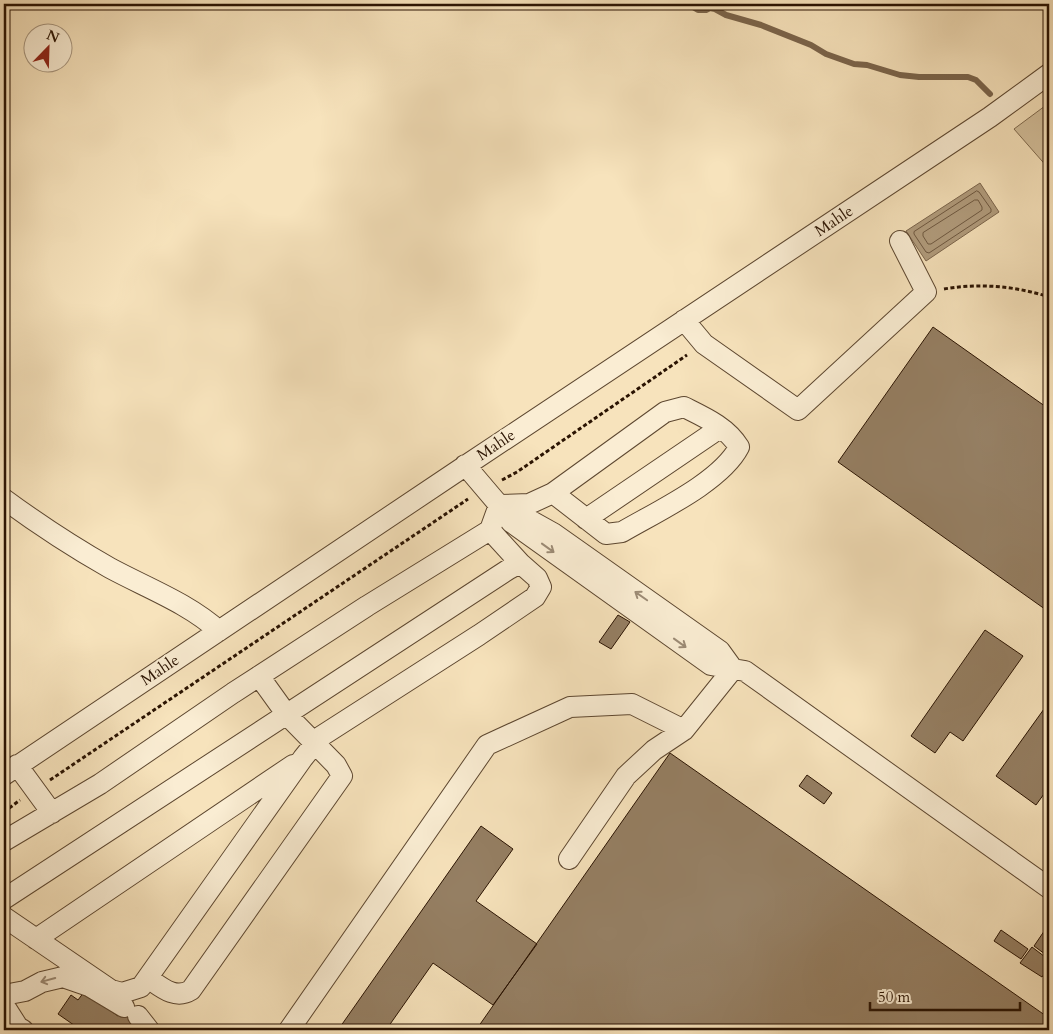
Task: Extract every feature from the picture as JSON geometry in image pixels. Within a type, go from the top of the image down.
[{"type":"street","name":"Mahle","points":[[10,770],[990,116],[1049,74]]},
{"type":"street","points":[[684,320],[704,344],[798,410],[926,292],[900,241]]},
{"type":"street","points":[[499,505],[529,504],[553,493],[665,412],[684,406],[732,436],[739,447],[734,456],[709,481],[622,532],[606,534],[553,493]]},
{"type":"street","points":[[586,519],[720,428]]},
{"type":"street","points":[[465,465],[511,522],[710,665],[746,671],[1049,888]]},
{"type":"street","points":[[4,499],[63,539],[110,567],[204,617],[220,631]]},
{"type":"street","points":[[4,841],[100,784],[259,676],[490,530],[499,505]]},
{"type":"street","points":[[4,917],[111,990],[122,993],[141,987],[320,737],[535,597],[541,587],[537,578],[520,564],[490,530]]},
{"type":"street","points":[[4,899],[520,564]]},
{"type":"street","points":[[569,859],[626,776],[654,750],[684,730],[733,669]]},
{"type":"street","points":[[148,978],[171,994],[184,994],[191,990],[342,776],[336,765],[309,751],[287,715],[259,676]]},
{"type":"street","points":[[289,1030],[487,745],[570,707],[632,704],[684,730]]},
{"type":"street","points":[[36,939],[309,751]]},
{"type":"street","points":[[10,770],[35,790],[52,813]]},
{"type":"street","points":[[4,995],[25,991],[42,982],[63,977],[89,986],[137,1018]]},
{"type":"street","points":[[4,1005],[18,1027],[23,1030]]},
{"type":"path","points":[[926,292],[966,285],[1028,290],[1049,297]]},
{"type":"path","points":[[4,812],[484,488],[517,472],[704,344]]},
{"type":"shaded area","points":[[1049,103],[1049,169],[1014,129]]},
{"type":"water","points":[[980,183],[999,212],[926,261],[906,231]]},
{"type":"building","points":[[933,327],[1049,409],[1049,612],[838,462]]},
{"type":"building","points":[[618,615],[630,622],[611,649],[599,642]]},
{"type":"building","points":[[985,630],[1023,656],[963,741],[950,732],[935,753],[911,736]]},
{"type":"building","points":[[1049,702],[1049,787],[1036,805],[996,776]]},
{"type":"building","points":[[670,753],[1049,1018],[1049,1030],[476,1030]]},
{"type":"building","points":[[807,775],[832,793],[824,804],[799,786]]},
{"type":"building","points":[[481,826],[513,849],[476,901],[537,944],[493,1005],[433,963],[386,1030],[338,1030]]},
{"type":"building","points":[[1049,924],[1049,957],[1034,946]]},
{"type":"building","points":[[1001,930],[1028,949],[1021,959],[994,941]]},
{"type":"building","points":[[1032,947],[1049,960],[1049,967],[1042,977],[1020,963]]},
{"type":"building","points":[[84,992],[118,1016],[127,1002],[140,1011],[132,1025],[133,1030],[81,1030],[58,1014],[71,995],[78,1000]]},
{"type":"waterway","points":[[688,4],[698,10],[715,9],[726,15],[761,25],[811,45],[826,54],[854,64],[867,65],[900,75],[968,77],[976,80],[990,94]]}]
